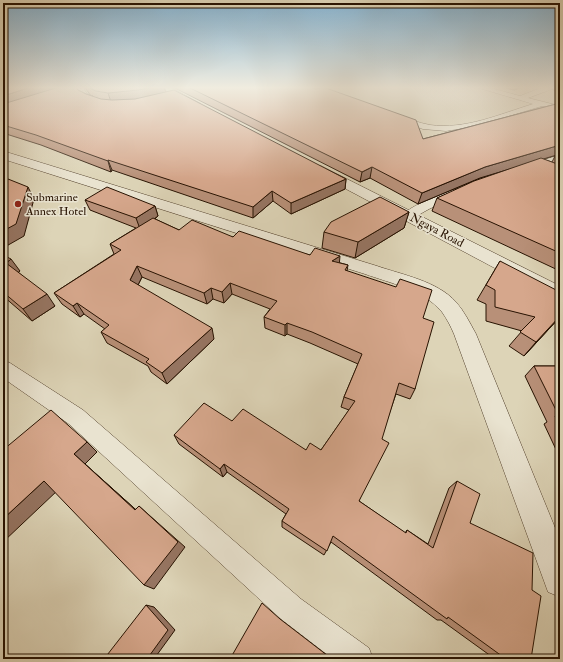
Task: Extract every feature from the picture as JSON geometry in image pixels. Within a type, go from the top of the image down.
[{"type":"street","points":[[397,118],[421,126],[447,129],[494,118]]},
{"type":"street","points":[[3,155],[371,270],[418,287],[439,299],[449,308],[465,334],[560,580]]},
{"type":"street","points":[[521,170],[560,158]]},
{"type":"street","name":"Ngaya Road","points":[[312,165],[560,294]]},
{"type":"street","points":[[534,166],[547,171]]},
{"type":"street","points":[[409,215],[425,206],[466,188]]},
{"type":"street","points":[[3,368],[76,417],[291,609],[358,659]]},
{"type":"building","points":[[3,118],[228,118],[346,179],[291,203],[272,191],[253,207],[108,161],[36,135],[3,125]]},
{"type":"building","points":[[251,118],[410,118],[416,120],[423,139],[503,118],[560,118],[560,145],[485,167],[422,193],[372,167],[362,172]]},
{"type":"building","points":[[541,158],[560,165],[560,176],[555,180],[560,182],[560,253],[437,198],[474,181]]},
{"type":"building","points":[[3,177],[28,187],[16,224],[3,231],[3,211],[6,209],[3,208]]},
{"type":"building","points":[[107,187],[155,206],[136,218],[85,200]]},
{"type":"building","points":[[380,197],[409,212],[358,242],[324,232],[331,222]]},
{"type":"building","points":[[153,218],[179,230],[192,220],[233,237],[239,231],[310,255],[315,248],[340,256],[332,261],[348,265],[345,270],[396,287],[400,279],[432,290],[423,318],[434,322],[415,389],[399,383],[382,439],[389,443],[359,501],[406,533],[407,530],[433,548],[457,481],[480,494],[470,523],[533,553],[532,590],[541,596],[531,659],[506,659],[448,617],[447,619],[333,536],[327,551],[282,521],[289,509],[224,464],[220,469],[174,435],[204,403],[232,421],[243,409],[306,450],[310,443],[321,450],[355,401],[344,397],[362,354],[312,332],[287,323],[285,325],[264,317],[277,301],[230,283],[222,292],[211,288],[204,293],[137,266],[130,280],[212,328],[162,373],[146,362],[149,359],[101,332],[109,325],[77,303],[73,306],[54,293],[121,250],[110,244]]},
{"type":"building","points":[[3,255],[11,259],[6,263],[47,294],[23,309],[3,292]]},
{"type":"building","points":[[500,261],[560,292],[560,316],[536,342],[520,332],[535,317],[495,307],[495,290],[486,285]]},
{"type":"building","points":[[534,366],[560,366],[560,426],[555,416],[559,416]]},
{"type":"building","points":[[51,410],[87,442],[74,454],[135,510],[139,506],[178,542],[144,585],[44,481],[3,519],[3,450]]},
{"type":"building","points":[[262,603],[280,619],[332,659],[230,659]]},
{"type":"building","points":[[146,605],[168,630],[147,659],[104,659]]},
{"type":"place","name":"Submarine Annex Hotel","points":[[18,204]]}]
